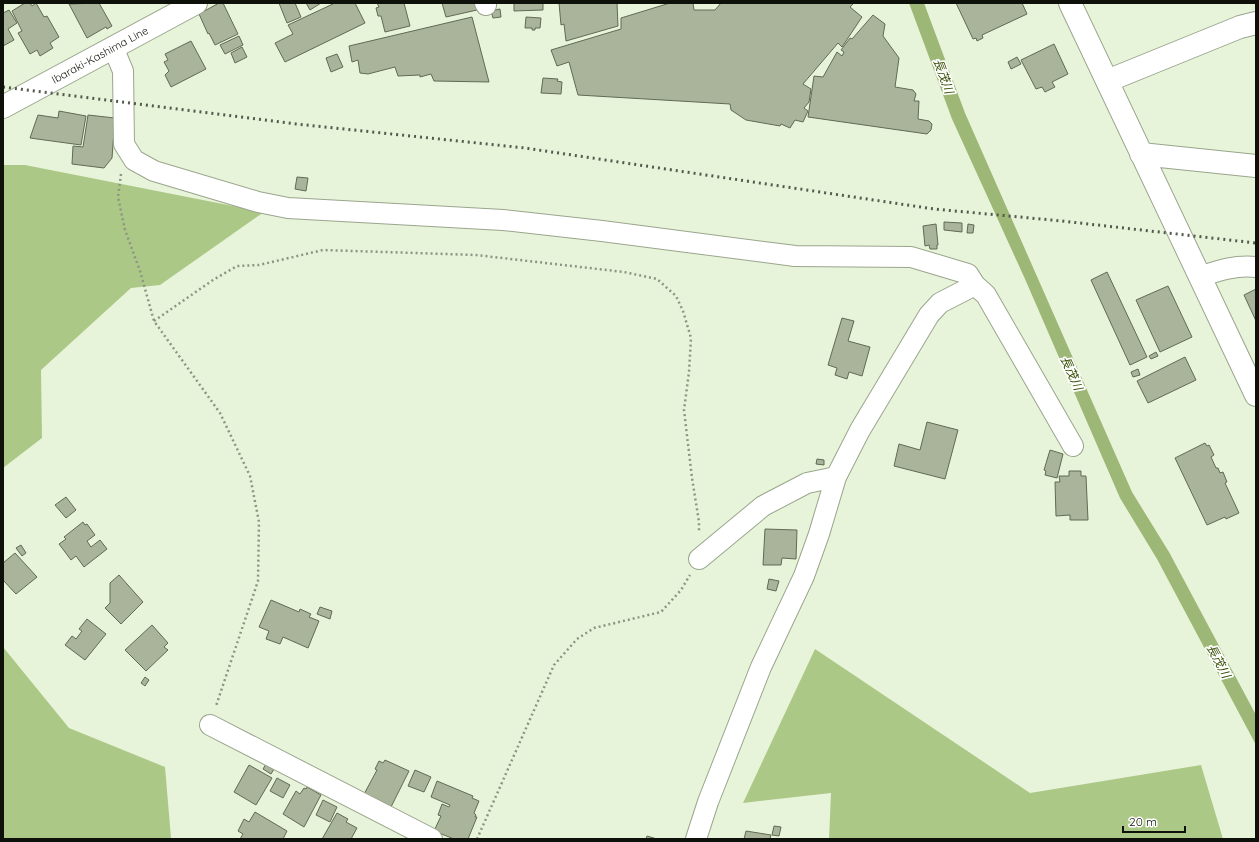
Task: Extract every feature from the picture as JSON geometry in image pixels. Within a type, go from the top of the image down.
[{"type":"street","name":"Ibaraki-Kashima Line","points":[[3,107],[196,3]]},
{"type":"street","points":[[1070,3],[1256,394]]},
{"type":"street","points":[[1107,81],[1240,26],[1256,23]]},
{"type":"street","points":[[113,47],[123,71],[124,144],[134,160],[154,171],[258,202],[288,208],[503,220],[795,256],[911,257],[968,274],[975,285],[986,295],[1073,446]]},
{"type":"street","points":[[1141,154],[1256,166]]},
{"type":"street","points":[[1200,276],[1234,267],[1256,267]]},
{"type":"street","points":[[696,839],[708,802],[761,668],[804,576],[819,534],[836,477],[860,430],[929,315],[940,303],[975,285]]},
{"type":"street","points":[[700,560],[763,506],[807,483],[836,477]]},
{"type":"street","points":[[210,725],[432,839]]},
{"type":"path","points":[[124,144],[118,197],[125,230],[140,271],[154,321],[220,413],[250,476],[259,522],[258,581],[210,725]]},
{"type":"path","points":[[154,321],[213,280],[237,266],[259,265],[323,250],[476,255],[624,272],[657,279],[676,296],[683,311],[690,338],[689,372],[684,410],[699,522],[700,560],[681,590],[661,612],[594,628],[577,639],[554,664],[477,839]]},
{"type":"shaded area","points":[[3,165],[25,165],[264,212],[160,285],[131,288],[41,370],[42,438],[3,468]]},
{"type":"shaded area","points":[[3,647],[69,728],[165,767],[171,838],[3,839]]},
{"type":"shaded area","points":[[815,649],[1030,793],[1201,765],[1223,839],[829,839],[831,793],[743,803]]},
{"type":"water","name":"長茂川","points":[[909,3],[924,3],[965,113],[1132,492],[1169,552],[1256,715],[1256,745],[1157,559],[1120,498],[1025,279],[952,119]]},
{"type":"building","points":[[25,3],[30,3],[32,6],[36,3],[44,17],[47,16],[59,37],[50,43],[53,48],[40,56],[37,50],[30,54],[18,33],[22,31],[12,11]]},
{"type":"building","points":[[99,3],[112,26],[107,29],[106,27],[87,38],[69,4]]},
{"type":"building","points":[[219,3],[223,3],[238,34],[215,45],[199,14]]},
{"type":"building","points":[[279,3],[295,3],[301,17],[287,23]]},
{"type":"building","points":[[306,3],[321,3],[310,10]]},
{"type":"building","points":[[335,3],[355,3],[365,23],[285,62],[275,43],[293,34],[288,25]]},
{"type":"building","points":[[377,3],[404,3],[410,26],[385,32],[381,16],[378,16],[376,8],[379,7]]},
{"type":"building","points":[[442,3],[475,3],[477,10],[446,17]]},
{"type":"building","points":[[514,3],[543,3],[543,10],[514,11]]},
{"type":"building","points":[[559,3],[617,3],[618,26],[566,41],[564,24],[561,25]]},
{"type":"building","points":[[670,3],[693,3],[694,10],[715,10],[721,3],[852,3],[853,4],[850,7],[862,17],[842,47],[838,43],[803,84],[811,89],[809,102],[804,108],[808,111],[803,122],[795,120],[790,128],[781,124],[780,126],[746,120],[731,110],[730,104],[578,95],[569,62],[557,66],[551,50],[621,29],[621,18]]},
{"type":"building","points":[[956,3],[1022,3],[1027,14],[982,35],[983,38],[977,41],[976,38],[973,39]]},
{"type":"building","points":[[500,9],[501,17],[493,18],[491,11]]},
{"type":"building","points":[[9,10],[17,23],[8,29],[14,40],[3,46],[3,13]]},
{"type":"building","points":[[873,15],[885,24],[883,36],[899,58],[895,87],[913,90],[916,94],[914,101],[919,101],[918,119],[929,121],[932,124],[931,130],[927,134],[808,117],[814,76],[823,77],[837,52],[842,56],[844,52],[841,50],[850,38],[852,39]]},
{"type":"building","points":[[472,17],[489,82],[434,81],[431,74],[420,77],[420,75],[398,76],[395,67],[368,74],[360,73],[358,60],[352,62],[349,46]]},
{"type":"building","points":[[526,17],[541,18],[540,28],[535,28],[535,30],[532,30],[532,28],[525,28]]},
{"type":"building","points":[[239,36],[243,45],[225,54],[220,45]]},
{"type":"building","points":[[191,41],[206,69],[171,87],[165,75],[169,71],[164,62],[168,60],[165,54]]},
{"type":"building","points":[[1054,44],[1068,74],[1052,82],[1055,87],[1045,92],[1042,87],[1036,89],[1021,60]]},
{"type":"building","points":[[242,47],[247,57],[235,63],[231,53]]},
{"type":"building","points":[[337,54],[343,67],[331,72],[326,58]]},
{"type":"building","points":[[1017,57],[1021,64],[1011,69],[1008,62]]},
{"type":"building","points":[[543,78],[558,79],[557,81],[562,82],[561,94],[541,93]]},
{"type":"building","points":[[59,111],[86,116],[81,145],[30,138],[38,115],[58,118]]},
{"type":"building","points":[[88,115],[115,118],[112,158],[104,168],[72,164],[73,146],[83,147]]},
{"type":"building","points":[[297,177],[308,178],[306,191],[295,189]]},
{"type":"building","points":[[944,222],[962,223],[962,232],[944,230]]},
{"type":"building","points":[[936,224],[938,245],[937,249],[930,249],[929,245],[925,246],[923,226]]},
{"type":"building","points":[[968,224],[974,225],[973,233],[967,233]]},
{"type":"building","points":[[1107,272],[1147,357],[1130,365],[1091,280]]},
{"type":"building","points":[[1168,286],[1192,337],[1160,352],[1136,300]]},
{"type":"building","points":[[1256,289],[1256,321],[1244,295]]},
{"type":"building","points":[[842,318],[854,321],[848,341],[870,347],[862,376],[849,372],[847,379],[835,375],[837,368],[828,365]]},
{"type":"building","points":[[1156,352],[1158,356],[1151,359],[1149,356]]},
{"type":"building","points":[[1185,357],[1196,380],[1148,403],[1137,381]]},
{"type":"building","points":[[1138,369],[1140,375],[1133,377],[1131,372]]},
{"type":"building","points":[[927,422],[958,430],[945,479],[894,466],[899,444],[920,450]]},
{"type":"building","points":[[1205,443],[1207,446],[1209,445],[1214,455],[1211,457],[1216,468],[1218,468],[1220,473],[1223,472],[1227,482],[1225,483],[1239,513],[1207,525],[1175,458]]},
{"type":"building","points":[[1050,450],[1063,454],[1057,478],[1045,475],[1046,471],[1044,470]]},
{"type":"building","points":[[817,459],[824,460],[824,465],[816,464]]},
{"type":"building","points":[[1069,471],[1081,471],[1081,476],[1086,476],[1088,520],[1070,520],[1070,515],[1056,516],[1055,482],[1060,482],[1059,476],[1069,476]]},
{"type":"building","points":[[66,497],[76,510],[66,518],[55,505]]},
{"type":"building","points":[[83,522],[85,525],[87,524],[95,535],[87,541],[91,547],[100,540],[107,549],[84,567],[76,556],[71,560],[59,544],[66,539],[64,537]]},
{"type":"building","points":[[765,529],[797,530],[796,559],[782,558],[781,565],[763,565]]},
{"type":"building","points":[[21,545],[26,553],[22,556],[16,548]]},
{"type":"building","points":[[15,553],[37,577],[16,594],[3,580],[3,563]]},
{"type":"building","points":[[119,575],[143,602],[121,624],[105,608],[110,603],[110,583]]},
{"type":"building","points":[[769,579],[779,581],[776,591],[767,589]]},
{"type":"building","points":[[271,600],[299,612],[300,609],[311,614],[309,617],[319,621],[308,648],[283,637],[280,644],[266,639],[269,631],[259,627]]},
{"type":"building","points":[[320,607],[332,611],[330,619],[317,614]]},
{"type":"building","points":[[87,619],[106,634],[85,660],[65,645],[72,636],[76,639],[82,631],[79,629]]},
{"type":"building","points":[[152,625],[168,643],[164,647],[168,650],[146,671],[125,650]]},
{"type":"building","points":[[145,677],[149,680],[145,686],[141,683]]},
{"type":"building","points":[[385,760],[409,771],[390,809],[363,796],[377,770],[375,769],[379,761],[383,763]]},
{"type":"building","points":[[266,764],[274,769],[271,774],[263,769]]},
{"type":"building","points":[[249,765],[272,778],[256,805],[234,792]]},
{"type":"building","points":[[415,770],[431,777],[424,792],[408,786]]},
{"type":"building","points":[[277,778],[290,785],[283,798],[270,791]]},
{"type":"building","points":[[437,781],[473,796],[472,798],[479,801],[474,813],[476,815],[475,817],[477,817],[468,839],[454,839],[434,831],[441,816],[438,815],[442,804],[449,807],[450,805],[431,797]]},
{"type":"building","points":[[307,787],[321,795],[304,827],[283,814],[296,791],[300,794],[304,788],[306,789]]},
{"type":"building","points":[[323,800],[337,807],[330,822],[316,815]]},
{"type":"building","points":[[255,812],[287,831],[283,839],[240,839],[243,834],[238,831],[244,819],[249,822]]},
{"type":"building","points":[[337,813],[348,819],[346,822],[357,828],[351,839],[322,839]]},
{"type":"building","points":[[774,826],[781,827],[779,836],[772,835]]},
{"type":"building","points":[[746,831],[771,835],[770,839],[744,839]]},
{"type":"building","points":[[647,836],[657,839],[646,839]]},
{"type":"railway","points":[[3,87],[296,124],[525,148],[934,209],[1062,221],[1256,243]]}]
